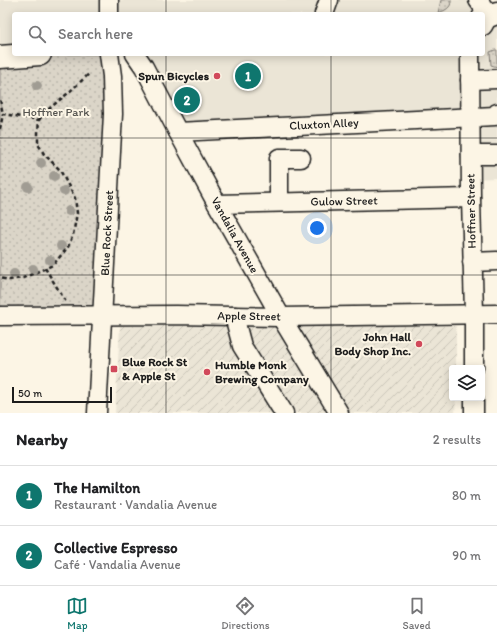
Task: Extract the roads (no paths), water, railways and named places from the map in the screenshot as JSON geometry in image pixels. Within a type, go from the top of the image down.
[{"type":"main road","points":[[0,57],[13,56]]},
{"type":"street","points":[[109,0],[109,12]]},
{"type":"street","points":[[325,12],[329,0]]},
{"type":"street","name":"Blue Rock Street","points":[[97,413],[113,114],[112,76],[109,56]]},
{"type":"street","name":"Vandalia Avenue","points":[[137,56],[217,204],[281,317],[338,413]]},
{"type":"street","name":"Hoffner Street","points":[[470,56],[470,198],[474,314],[474,365]]},
{"type":"street","points":[[470,80],[497,79]]},
{"type":"street","name":"Cluxton Alley","points":[[178,132],[470,116],[496,116],[497,112]]},
{"type":"street","points":[[471,155],[497,155]]},
{"type":"street","points":[[279,202],[279,158],[300,158]]},
{"type":"street","name":"Gulow Street","points":[[217,204],[470,198]]},
{"type":"street","points":[[472,262],[497,261]]},
{"type":"street","name":"Apple Street","points":[[0,316],[281,317],[497,314]]},
{"type":"street","points":[[234,316],[242,346],[284,413]]},
{"type":"street","points":[[474,401],[474,413]]},
{"type":"place","name":"Spun Bicycles","points":[[217,76]]},
{"type":"place","name":"The Hamilton","points":[[248,76]]},
{"type":"place","name":"Collective Espresso","points":[[187,100]]},
{"type":"place","name":"John Hall Body Shop Inc.","points":[[419,344]]},
{"type":"place","name":"Blue Rock St & Apple St","points":[[114,369]]},
{"type":"place","name":"Humble Monk Brewing Company","points":[[207,372]]},
{"type":"park label","name":"Hoffner Park","points":[[56,112]]}]
